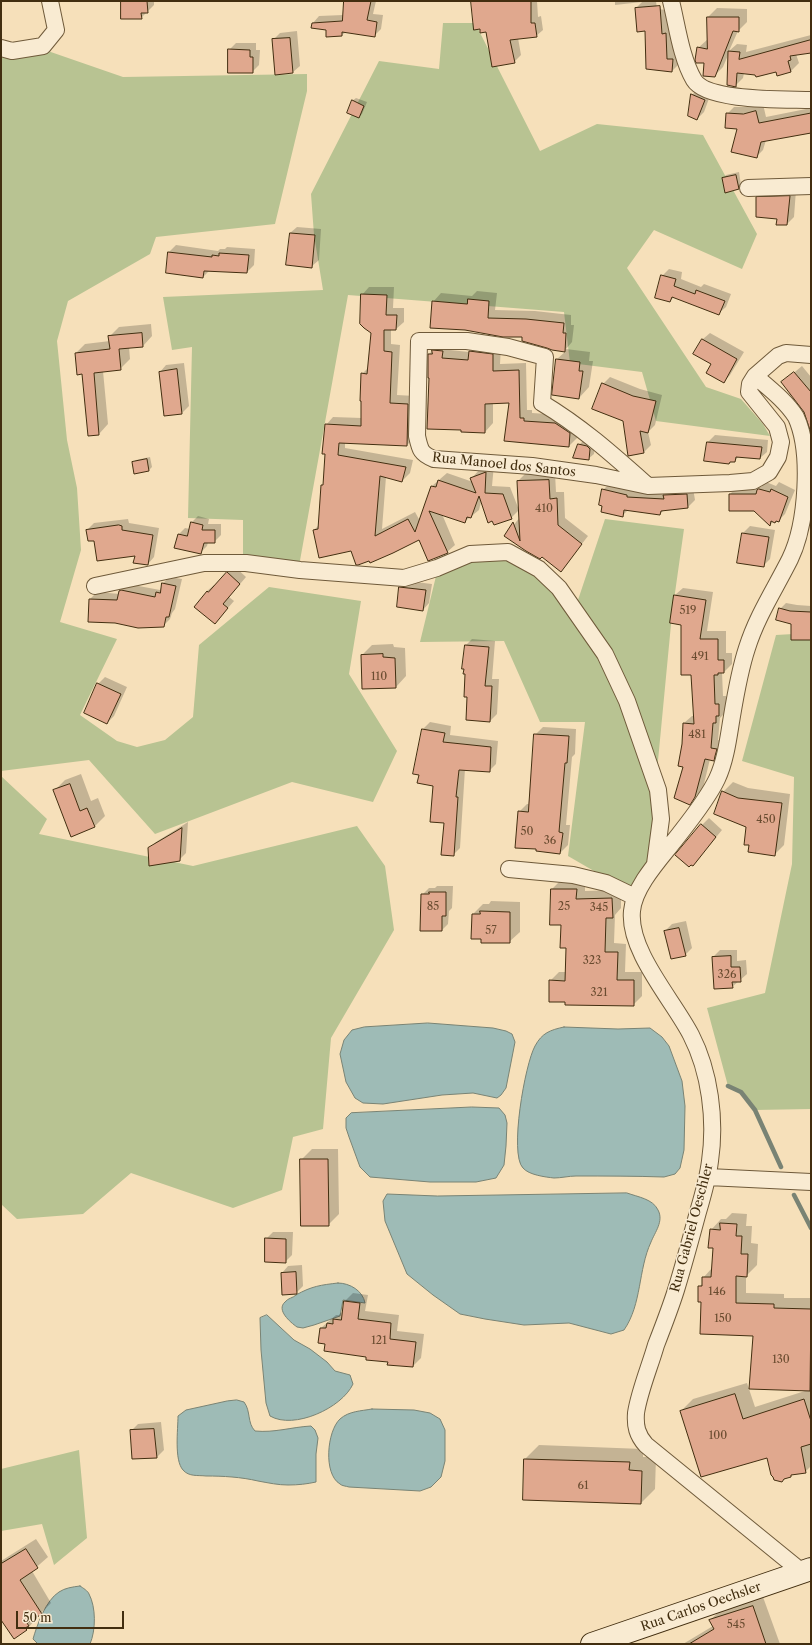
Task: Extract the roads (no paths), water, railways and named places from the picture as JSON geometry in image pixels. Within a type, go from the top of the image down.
[{"type":"main road","name":"Rua Carlos Oechsler","points":[[592,1644],[807,1571]]},
{"type":"street","points":[[1,48],[12,51],[43,46],[56,30],[50,1]]},
{"type":"street","points":[[671,1],[689,67],[694,81],[701,87],[722,94],[758,99],[811,100]]},
{"type":"street","points":[[748,188],[811,186]]},
{"type":"street","name":"Rua Manoel dos Santos","points":[[648,486],[590,435],[542,403],[545,357],[508,347],[467,341],[419,341],[417,436],[420,448],[425,455],[434,459],[532,466],[582,473],[648,486],[753,481],[769,472],[778,457],[781,442],[777,427],[749,392],[750,384],[755,376]]},
{"type":"street","points":[[755,376],[778,356],[786,353],[811,355]]},
{"type":"street","name":"Rua Gabriel Oeschler","points":[[755,376],[782,400],[796,418],[805,441],[807,471],[805,503],[806,534],[791,557],[760,614],[747,648],[736,690],[726,749],[717,779],[690,820],[655,865],[635,897],[631,914],[639,947],[645,962],[682,1019],[699,1053],[711,1111],[713,1138],[708,1177],[688,1251],[653,1356],[637,1411],[636,1429],[646,1445],[807,1571]]},
{"type":"street","points":[[95,586],[204,563],[246,563],[300,570],[404,578],[437,568],[470,554],[508,552],[539,569],[559,588],[605,654],[627,701],[658,790],[661,819],[655,865]]},
{"type":"street","points":[[509,869],[573,875],[606,883],[635,897]]},
{"type":"street","points":[[708,1177],[811,1182]]},
{"type":"water","points":[[428,1023],[493,1028],[512,1034],[515,1042],[506,1088],[501,1095],[497,1098],[473,1093],[442,1095],[383,1104],[363,1103],[355,1098],[346,1082],[340,1054],[344,1040],[352,1030],[364,1027]]},
{"type":"water","points":[[564,1027],[618,1029],[650,1028],[662,1037],[669,1046],[682,1081],[685,1106],[684,1150],[680,1168],[675,1174],[664,1177],[576,1176],[554,1178],[533,1174],[523,1168],[519,1159],[518,1128],[523,1089],[531,1056],[535,1046],[544,1035],[555,1029]]},
{"type":"water","points":[[472,1107],[499,1108],[505,1115],[507,1123],[504,1165],[496,1178],[476,1182],[430,1182],[370,1177],[360,1167],[346,1128],[346,1118],[351,1113]]},
{"type":"water","points":[[627,1193],[653,1203],[660,1214],[660,1218],[647,1253],[637,1298],[630,1320],[624,1330],[611,1334],[569,1323],[524,1325],[460,1314],[407,1274],[385,1221],[383,1201],[387,1194],[437,1196]]},
{"type":"water","points":[[338,1283],[347,1284],[355,1288],[362,1295],[365,1303],[343,1300],[340,1316],[303,1328],[297,1327],[285,1316],[282,1309],[285,1302],[288,1300],[312,1288],[321,1285]]},
{"type":"water","points":[[267,1315],[294,1340],[310,1349],[327,1362],[335,1371],[350,1375],[353,1384],[339,1401],[316,1414],[304,1418],[280,1420],[270,1416],[266,1403],[261,1350],[260,1318]]},
{"type":"water","points":[[237,1400],[244,1402],[248,1409],[251,1424],[255,1431],[269,1431],[311,1426],[315,1430],[318,1438],[316,1454],[316,1482],[299,1485],[281,1485],[239,1478],[194,1475],[188,1474],[183,1470],[178,1459],[177,1452],[178,1416],[186,1410]]},
{"type":"water","points":[[372,1409],[414,1410],[430,1413],[440,1419],[445,1430],[445,1461],[441,1477],[431,1487],[420,1491],[349,1487],[341,1485],[335,1479],[329,1462],[329,1452],[332,1433],[336,1425],[340,1419],[347,1414]]},
{"type":"water","points":[[80,1586],[88,1593],[93,1605],[94,1625],[90,1644],[38,1644],[33,1639],[40,1620],[50,1601],[61,1591]]},
{"type":"waterway","points":[[728,1086],[741,1092],[755,1110],[781,1167]]},
{"type":"waterway","points":[[794,1195],[811,1228]]}]
